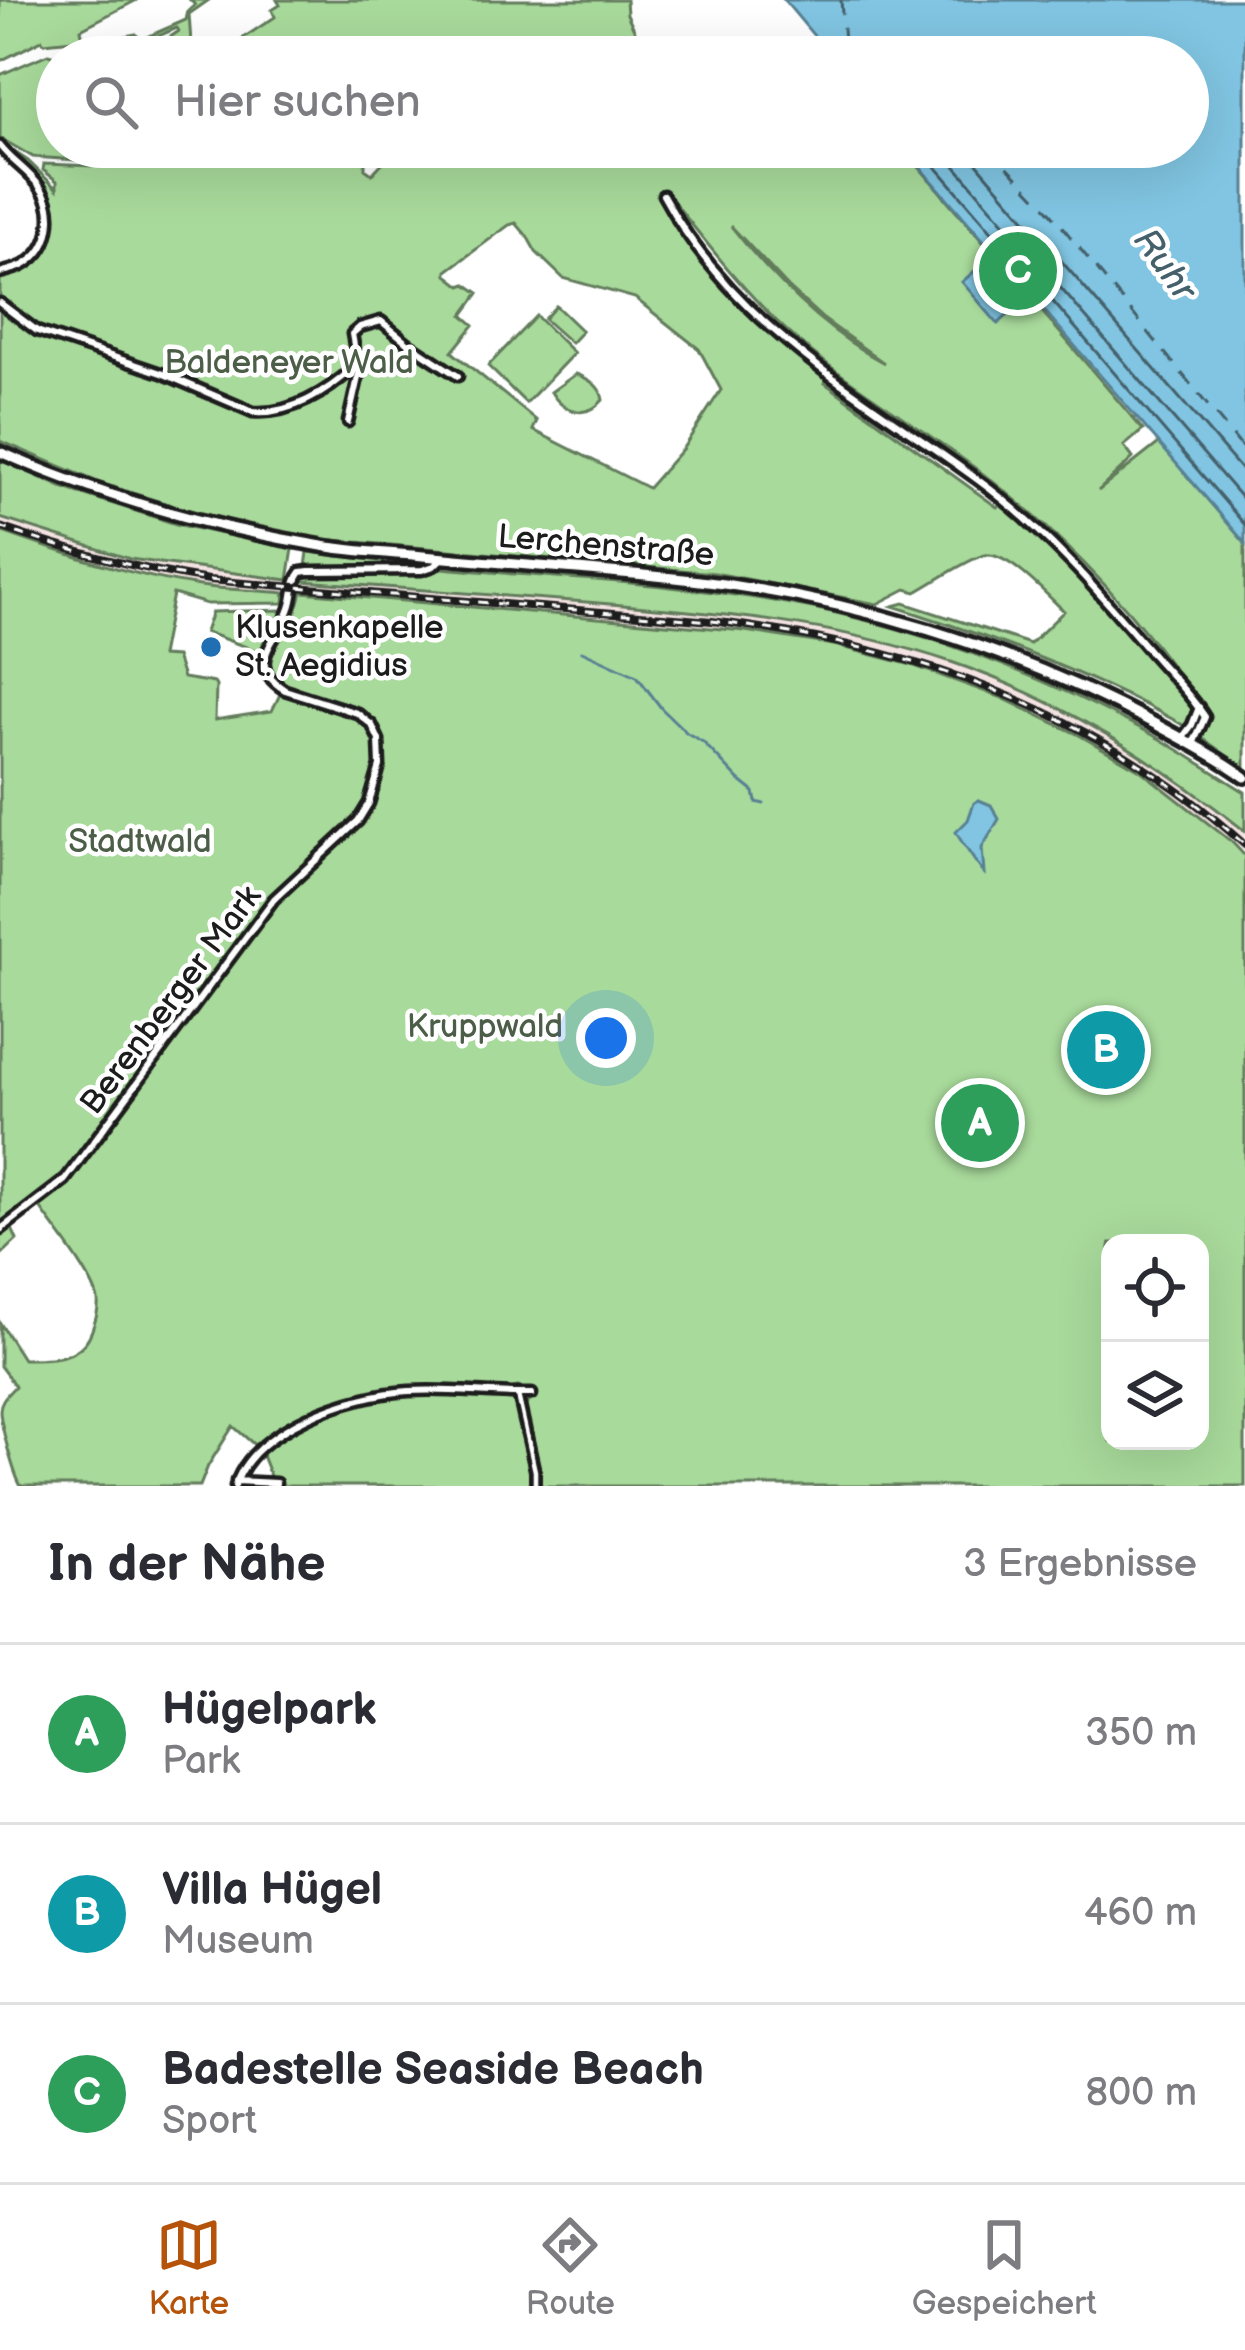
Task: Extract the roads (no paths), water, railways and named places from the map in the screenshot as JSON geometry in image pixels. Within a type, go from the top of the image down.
[{"type":"main road","name":"Lerchenstraße","points":[[0,452],[166,511],[325,547],[687,579],[813,598],[940,634],[1119,704],[1245,777]]},
{"type":"street","points":[[0,146],[42,189],[50,216],[48,235],[37,255],[0,273]]},
{"type":"street","points":[[663,195],[699,251],[767,325],[829,377],[981,482],[1043,534],[1198,707],[1205,717],[1193,744]]},
{"type":"street","points":[[0,303],[37,331],[164,374],[253,412],[280,410],[309,399],[359,366]]},
{"type":"street","points":[[348,422],[359,366],[352,334],[360,327],[381,321],[458,376]]},
{"type":"street","name":"Berenberger Mark","points":[[0,1230],[65,1180],[274,899],[358,821],[373,793],[381,750],[373,725],[358,713],[277,685],[267,670],[266,651],[286,620],[295,579],[301,572],[422,570],[442,558]]},
{"type":"street","points":[[1182,738],[1198,707]]},
{"type":"street","points":[[276,1483],[236,1483],[246,1462],[272,1438],[308,1418],[406,1390],[532,1394]]},
{"type":"street","points":[[518,1395],[536,1486]]},
{"type":"water","name":"Ruhr","points":[[784,0],[1245,0],[1245,543],[921,168],[1209,168],[1209,36],[814,36]]},
{"type":"water","points":[[992,256],[1028,298],[998,324],[962,282]]},
{"type":"water","points":[[979,800],[991,805],[999,819],[982,848],[984,873],[956,832]]},
{"type":"waterway","points":[[582,651],[637,676],[662,709],[754,792],[756,802],[764,804]]},
{"type":"railway","points":[[0,527],[103,558],[209,580],[712,621],[858,647],[996,691],[1062,721],[1187,797],[1245,845]]},
{"type":"place","name":"Badestelle Seaside Beach","points":[[1018,271]]},
{"type":"place","name":"Klusenkapelle St. Aegidius","points":[[211,647]]},
{"type":"place","name":"Villa Hügel","points":[[1106,1050]]},
{"type":"place","name":"Hügelpark","points":[[980,1123]]},
{"type":"park label","name":"Baldeneyer Wald","points":[[289,363]]},
{"type":"park label","name":"Stadtwald","points":[[140,842]]},
{"type":"park label","name":"Kruppwald","points":[[485,1027]]}]
